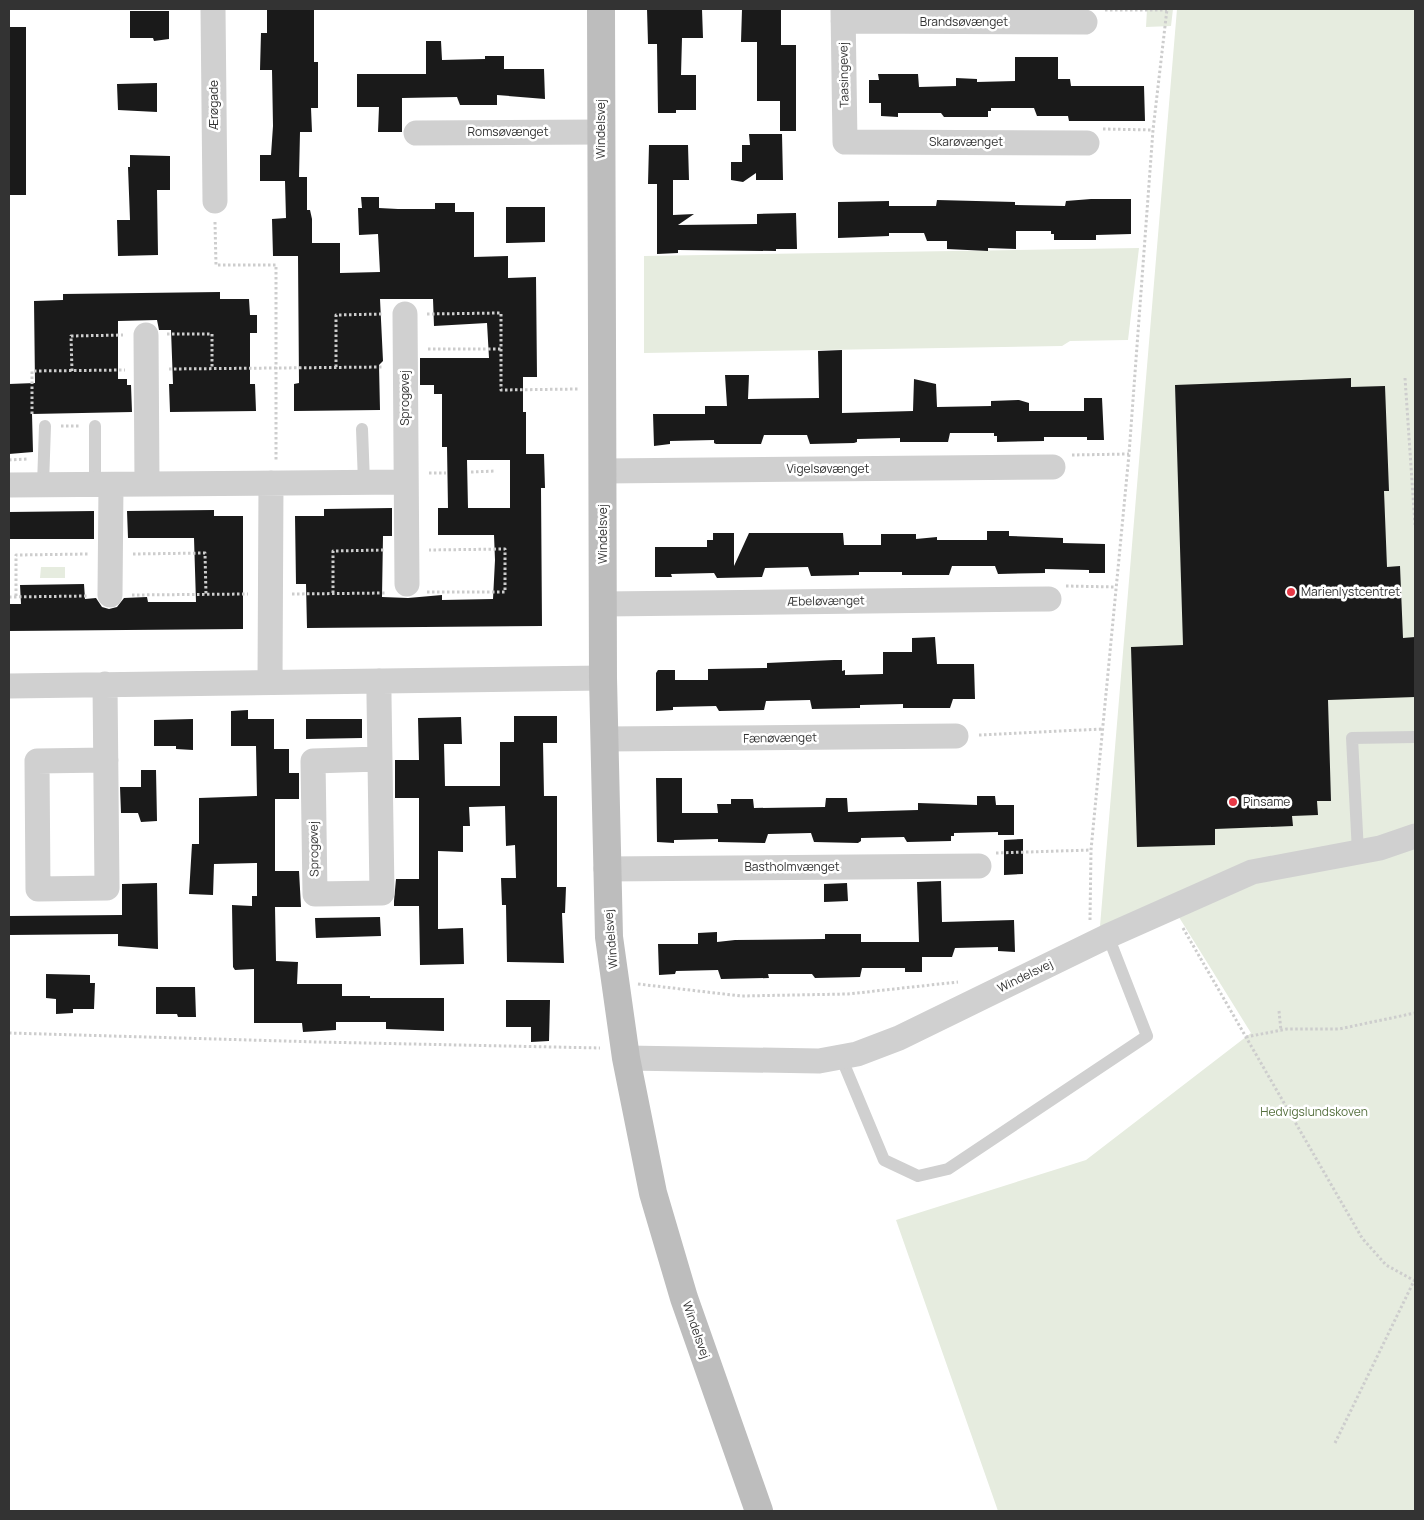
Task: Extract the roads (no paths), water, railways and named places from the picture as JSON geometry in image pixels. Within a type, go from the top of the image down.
[{"type":"street","name":"Ærøgade","points":[[213,9],[215,201]]},
{"type":"street","name":"Windelsvej","points":[[601,9],[603,604],[606,869],[609,938],[625,1053],[653,1193],[684,1298],[759,1511]]},
{"type":"street","name":"Brandsøvænget","points":[[843,15],[1085,22]]},
{"type":"street","name":"Taasingevej","points":[[843,15],[844,142]]},
{"type":"street","name":"Romsøvænget","points":[[416,133],[601,132]]},
{"type":"street","name":"Skarøvænget","points":[[844,142],[1087,143]]},
{"type":"street","name":"Sprogøvej","points":[[405,314],[406,584]]},
{"type":"street","points":[[146,335],[147,483]]},
{"type":"street","name":"Vigelsøvænget","points":[[603,471],[1053,467]]},
{"type":"street","points":[[9,485],[406,482]]},
{"type":"street","points":[[270,682],[271,483]]},
{"type":"street","points":[[103,485],[110,596]]},
{"type":"street","name":"Æbeløvænget","points":[[603,604],[1049,599]]},
{"type":"street","points":[[9,686],[604,678]]},
{"type":"street","name":"Sprogøvej","points":[[379,681],[382,893],[315,894],[313,760],[380,760]]},
{"type":"street","points":[[105,684],[106,760],[107,888],[38,889],[37,761],[106,760]]},
{"type":"street","name":"Fænøvænget","points":[[605,739],[956,736]]},
{"type":"street","name":"Windelsvej","points":[[625,1053],[818,1061],[857,1054],[900,1038],[1099,941],[1252,872],[1380,848],[1415,836]]},
{"type":"street","name":"Bastholmvænget","points":[[606,869],[978,866]]},
{"type":"lane","points":[[38,485],[45,426]]},
{"type":"lane","points":[[95,426],[103,485]]},
{"type":"lane","points":[[362,429],[364,482]]},
{"type":"lane","points":[[1358,852],[1352,738],[1415,737]]},
{"type":"lane","points":[[841,1057],[884,1160],[918,1176],[948,1169],[1147,1036],[1099,941]]},
{"type":"place","name":"Marienlystcentret","points":[[1291,592]]},
{"type":"place","name":"Pinsame","points":[[1233,802]]},
{"type":"park label","name":"Hedvigslundskoven","points":[[1314,1112]]}]
